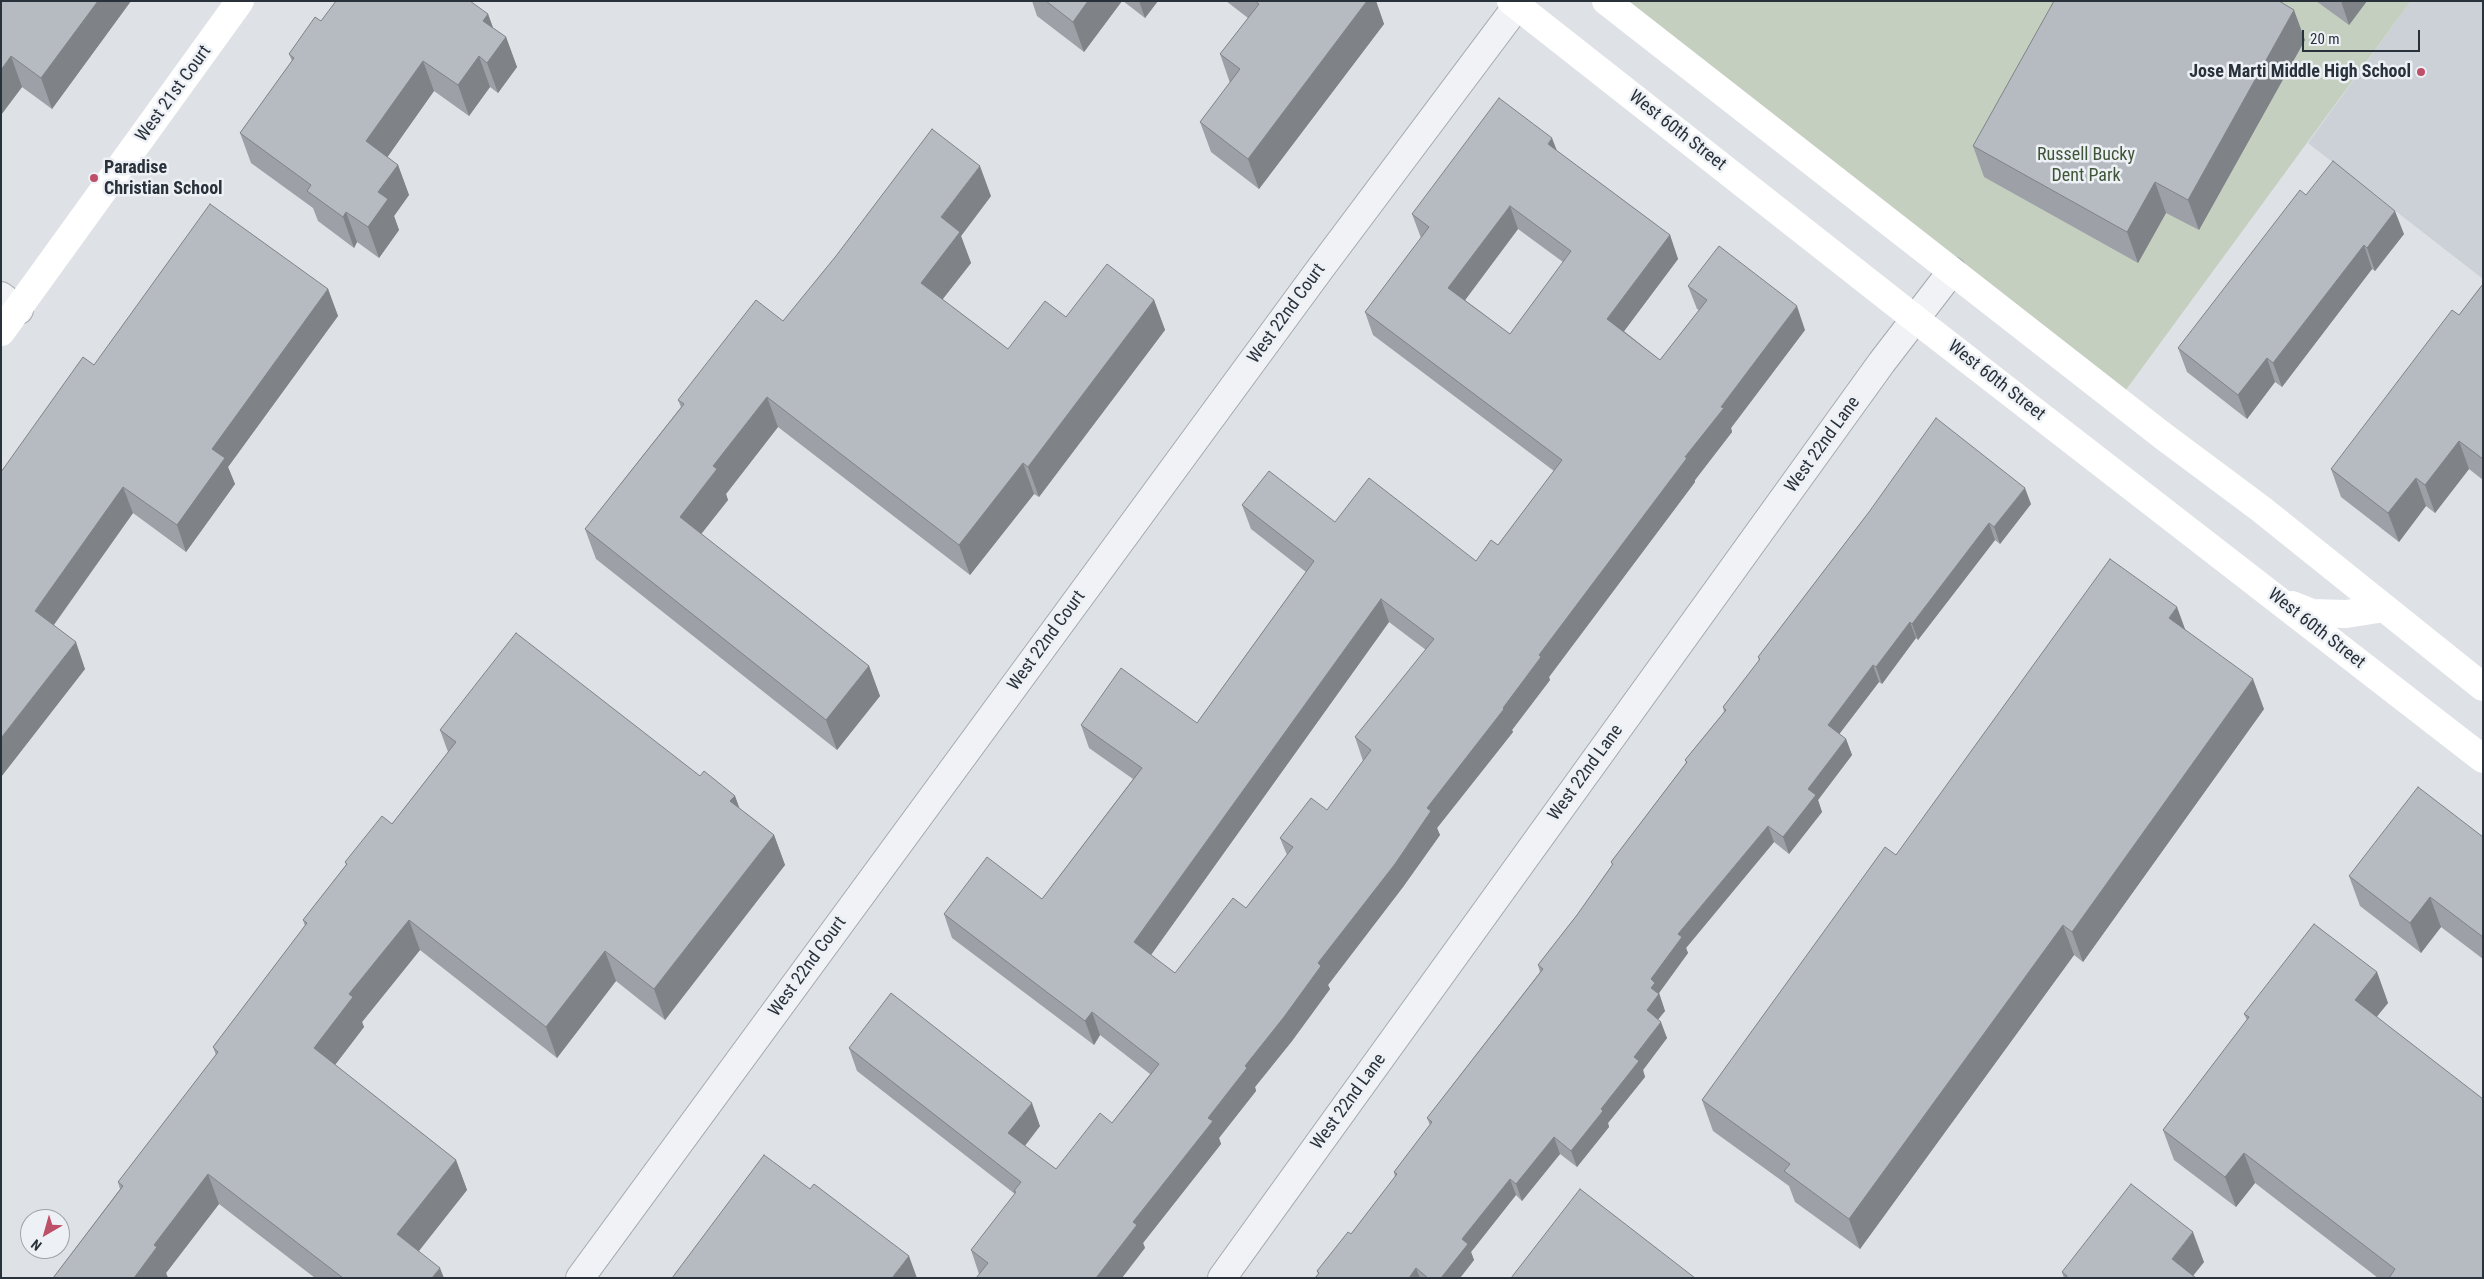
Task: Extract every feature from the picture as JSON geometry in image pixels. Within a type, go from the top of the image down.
[{"type":"street","name":"West 21st Court","points":[[1,332],[10,303],[240,1]]},
{"type":"street","points":[[1606,1],[2163,436],[2261,509],[2483,687]]},
{"type":"street","name":"West 60th Street","points":[[1514,4],[1914,318],[2483,758]]},
{"type":"street","name":"West 22nd Court","points":[[580,1278],[1514,4]]},
{"type":"street","name":"West 22nd Lane","points":[[1222,1278],[1914,318],[1952,271]]},
{"type":"street","points":[[2277,598],[2312,613],[2346,614],[2384,608]]},
{"type":"shaded area","name":"Jose Marti Middle High School","points":[[2411,1],[2483,1],[2483,279],[2308,143]]},
{"type":"green space","name":"Russell Bucky Dent Park","points":[[1597,1],[2411,1],[2120,398]]},
{"type":"building","points":[[1,1],[98,1],[41,78],[11,56],[1,70]]},
{"type":"building","points":[[336,1],[470,1],[488,14],[483,21],[506,37],[487,63],[479,56],[458,85],[423,61],[366,141],[398,165],[378,192],[388,199],[368,227],[346,212],[343,217],[307,191],[311,185],[240,133],[294,58],[289,54],[315,17],[321,21]]},
{"type":"building","points":[[1046,1],[1088,1],[1073,22]]},
{"type":"building","points":[[1255,1],[1367,1],[1248,159],[1200,122],[1240,69],[1220,54],[1259,4]]},
{"type":"building","points":[[2054,1],[2279,1],[2294,10],[2188,200],[2155,182],[2127,232],[1973,146]]},
{"type":"building","points":[[1499,98],[1552,138],[1548,144],[1670,235],[1607,319],[1660,360],[1707,300],[1688,286],[1719,246],[1797,306],[1721,407],[1724,408],[1685,457],[1687,458],[1539,655],[1541,657],[1504,709],[1427,808],[1431,811],[1395,864],[1318,963],[1321,966],[1208,1118],[1213,1121],[1133,1222],[1137,1225],[1096,1278],[976,1278],[988,1263],[971,1250],[1016,1192],[1014,1191],[1021,1182],[849,1048],[891,993],[1032,1103],[1008,1133],[1056,1169],[1100,1113],[1112,1123],[1159,1064],[1092,1012],[1085,1021],[944,914],[987,857],[1042,899],[1142,768],[1081,725],[1121,668],[1197,723],[1314,561],[1242,505],[1269,471],[1335,522],[1369,478],[1476,561],[1491,540],[1498,545],[1562,460],[1365,312],[1429,227],[1412,214]],"holes":[[[1510,206],[1571,251],[1510,334],[1448,288]],[[1381,599],[1434,639],[1355,737],[1371,750],[1327,810],[1311,798],[1280,838],[1293,847],[1246,908],[1233,898],[1175,973],[1134,942]]]},
{"type":"building","points":[[932,129],[980,166],[941,217],[960,232],[921,283],[1008,349],[1045,301],[1066,317],[1107,264],[1154,300],[1028,467],[1023,463],[959,545],[767,397],[713,466],[717,469],[680,517],[869,666],[826,720],[585,529],[684,404],[678,400],[756,300],[783,321],[836,256]]},
{"type":"building","points":[[2333,161],[2395,211],[2367,248],[2364,245],[2273,363],[2267,358],[2238,395],[2178,348],[2300,190],[2306,195]]},
{"type":"building","points":[[210,204],[328,289],[212,449],[225,458],[177,525],[123,487],[35,611],[76,642],[1,738],[1,472],[83,357],[94,365]]},
{"type":"building","points":[[2483,284],[2483,459],[2459,441],[2425,485],[2416,478],[2388,513],[2331,469],[2452,310],[2459,315]]},
{"type":"building","points":[[1936,418],[2025,488],[1994,527],[1989,523],[1912,624],[1910,622],[1876,667],[1873,665],[1828,725],[1846,739],[1808,789],[1816,795],[1783,837],[1768,826],[1678,934],[1682,937],[1651,979],[1655,983],[1651,988],[1659,994],[1647,1010],[1661,1022],[1634,1057],[1639,1061],[1601,1109],[1603,1111],[1571,1151],[1554,1137],[1516,1184],[1510,1179],[1462,1239],[1468,1244],[1441,1278],[1428,1278],[1416,1268],[1409,1278],[1315,1278],[1319,1273],[1317,1271],[1348,1232],[1351,1234],[1397,1174],[1394,1172],[1432,1122],[1427,1118],[1543,969],[1538,965],[1577,915],[1613,864],[1611,862],[1687,762],[1685,760],[1726,710],[1723,707],[1760,659],[1758,657],[1869,512]]},
{"type":"building","points":[[2110,559],[2177,607],[2169,618],[2253,679],[2072,932],[2063,925],[1849,1219],[1784,1171],[1790,1164],[1702,1100],[1885,847],[1896,855]]},
{"type":"building","points":[[516,633],[700,776],[704,771],[735,796],[730,801],[774,835],[654,989],[605,951],[546,1027],[409,920],[349,994],[353,997],[314,1048],[456,1160],[397,1234],[440,1268],[432,1278],[343,1278],[208,1174],[154,1245],[157,1247],[134,1278],[53,1278],[67,1259],[70,1259],[70,1256],[123,1186],[118,1182],[218,1052],[213,1047],[307,923],[303,920],[347,864],[345,862],[382,816],[392,824],[456,742],[440,730]]},
{"type":"building","points":[[2418,787],[2483,837],[2483,937],[2430,897],[2410,923],[2349,876]]},
{"type":"building","points":[[2314,924],[2377,972],[2355,1000],[2483,1099],[2483,1278],[2389,1278],[2395,1269],[2244,1153],[2225,1177],[2163,1130],[2249,1017],[2244,1014]]},
{"type":"building","points":[[764,1155],[810,1189],[814,1184],[909,1256],[892,1278],[672,1278]]},
{"type":"building","points":[[2131,1184],[2193,1232],[2172,1259],[2196,1278],[2066,1278],[2067,1276],[2062,1272]]},
{"type":"building","points":[[1580,1189],[1695,1278],[1511,1278]]},
{"type":"place","name":"Jose Marti Middle High School","points":[[2421,72]]},
{"type":"place","name":"Paradise Christian School","points":[[94,178]]}]
